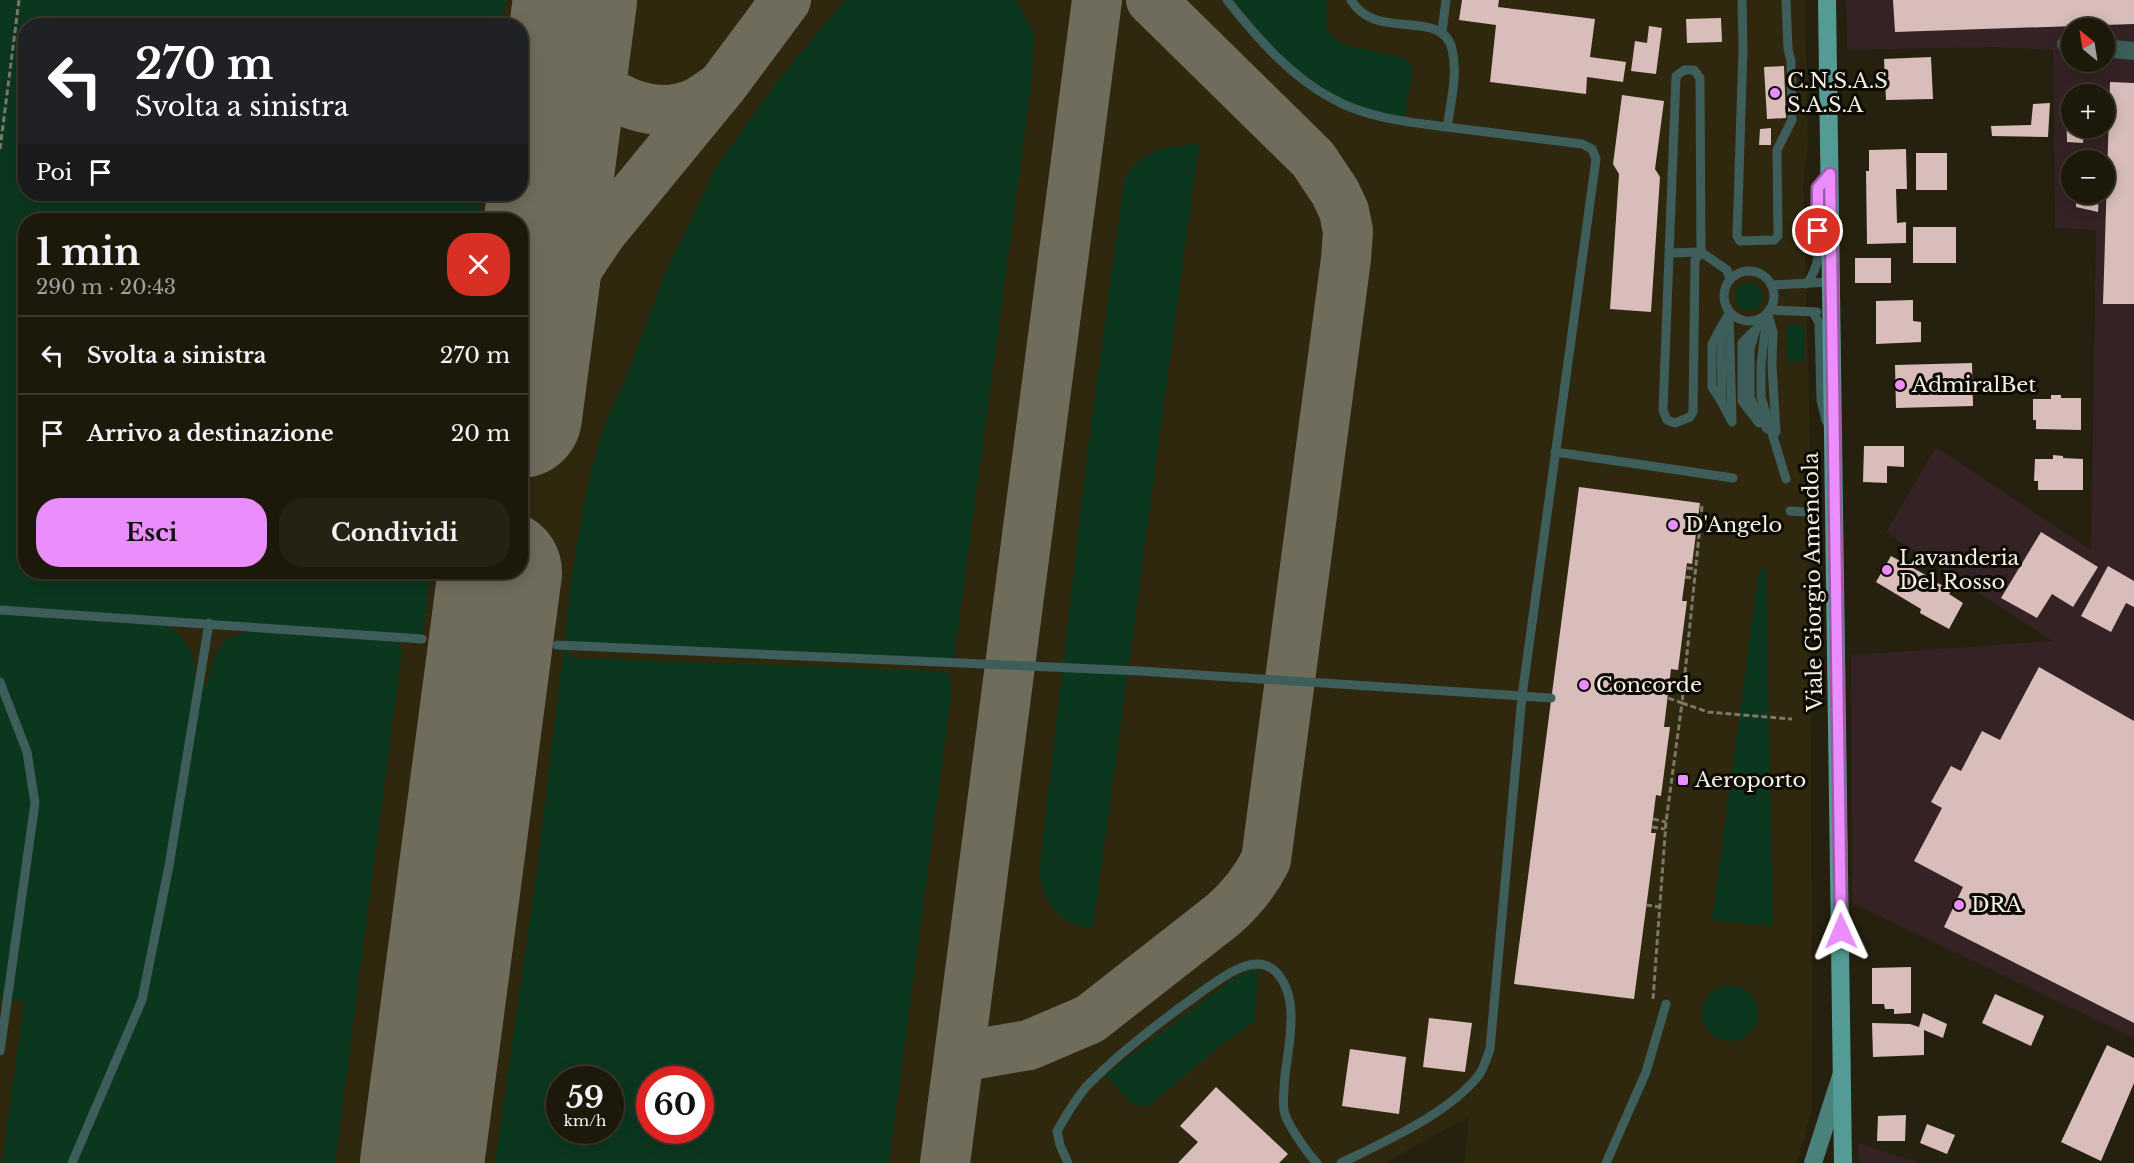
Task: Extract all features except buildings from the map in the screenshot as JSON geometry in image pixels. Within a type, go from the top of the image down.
[{"type":"main road","name":"Viale Giorgio Amendola","points":[[1827,0],[1843,1163]]},
{"type":"street","points":[[2115,49],[2134,51]]},
{"type":"street","points":[[1813,1163],[1843,1068]]},
{"type":"lane","points":[[1227,0],[1294,73],[1347,106],[1395,120],[1582,144],[1592,149],[1596,159],[1522,696],[1490,1049],[1480,1073],[1455,1100],[1383,1143],[1341,1163]]},
{"type":"lane","points":[[1351,0],[1359,11],[1378,22],[1430,27],[1442,32],[1451,46],[1454,62],[1454,80],[1447,127]]},
{"type":"lane","points":[[1442,32],[1446,0]]},
{"type":"lane","points":[[1742,0],[1743,49],[1737,236],[1740,241],[1774,240],[1778,236],[1777,150],[1792,120],[1791,61],[1788,49],[1786,0]]},
{"type":"lane","points":[[1684,70],[1694,70],[1700,78],[1701,252],[1695,260],[1693,412],[1685,420],[1675,423],[1667,420],[1663,410],[1676,76],[1684,70]]},
{"type":"lane","points":[[1806,284],[1812,277],[1819,252],[1818,188],[1830,174]]},
{"type":"lane","points":[[1670,253],[1701,252],[1727,270],[1730,280]]},
{"type":"lane","points":[[1728,311],[1721,327],[1722,403],[1732,422],[1728,311],[1724,293],[1730,280],[1741,272],[1748,271],[1762,275],[1771,285],[1774,299],[1768,312],[1755,329],[1750,349],[1750,398],[1777,447]]},
{"type":"lane","points":[[1771,285],[1831,282]]},
{"type":"lane","points":[[1728,311],[1745,321],[1761,318],[1768,312],[1832,311]]},
{"type":"lane","points":[[1768,312],[1773,332],[1772,365],[1777,447],[1786,479]]},
{"type":"lane","points":[[1813,312],[1819,323],[1821,400],[1834,449]]},
{"type":"lane","points":[[1555,452],[1733,478]]},
{"type":"lane","points":[[1790,511],[1805,512]]},
{"type":"lane","points":[[0,610],[422,639]]},
{"type":"lane","points":[[72,1163],[142,1000],[169,866],[209,623]]},
{"type":"lane","points":[[557,645],[1140,671],[1551,698]]},
{"type":"lane","points":[[0,682],[27,753],[35,803],[0,1051]]},
{"type":"lane","points":[[1068,1163],[1057,1131],[1087,1086],[1184,1005],[1227,975],[1252,964],[1265,964],[1275,970],[1290,996],[1292,1021],[1286,1060],[1285,1113],[1309,1156],[1317,1163]]},
{"type":"lane","points":[[1605,1163],[1646,1072],[1665,1004]]},
{"type":"path","points":[[0,149],[19,0]]},
{"type":"path","points":[[1652,1006],[1666,822],[1682,703],[1702,506]]},
{"type":"path","points":[[1687,568],[1695,569]]},
{"type":"path","points":[[1685,577],[1694,578]]},
{"type":"path","points":[[1668,698],[1708,712],[1792,719]]},
{"type":"path","points":[[1653,819],[1666,822]]},
{"type":"path","points":[[1652,827],[1666,829]]},
{"type":"path","points":[[1647,905],[1660,907]]},
{"type":"shaded area","points":[[0,0],[1805,0],[1808,144],[1803,183],[1810,443],[1812,1109],[1797,1163],[1464,1163],[1469,1116],[1385,1163],[0,1163]]},
{"type":"shaded area","points":[[1846,0],[2134,0],[2134,1038],[1852,903],[1851,655],[2052,641],[1886,532],[1936,447],[2091,550],[2096,230],[2055,228],[2053,50],[1996,47],[1847,50]]},
{"type":"shaded area","points":[[1858,1143],[1920,1163],[1859,1163]]},
{"type":"green space","points":[[0,0],[506,0],[503,18],[18,18],[18,201],[479,201],[478,213],[18,213],[18,579],[430,579],[422,639],[163,620],[188,647],[194,663],[195,683],[206,685],[215,656],[224,643],[240,634],[253,631],[391,640],[399,643],[402,650],[335,1163],[2,1163],[24,1001],[0,999]]},
{"type":"green space","points":[[845,0],[1016,0],[1034,34],[1032,78],[954,659],[571,642],[567,651],[569,656],[580,658],[939,671],[947,673],[950,677],[951,696],[889,1163],[495,1163],[536,877],[575,553],[591,470],[605,424],[631,365],[665,273],[717,166],[775,84]]},
{"type":"green space","points":[[1229,0],[1327,0],[1326,24],[1331,37],[1345,45],[1400,57],[1407,60],[1413,67],[1404,120],[1345,104],[1291,66]]},
{"type":"green space","points":[[1199,144],[1093,929],[1071,922],[1056,911],[1045,895],[1039,873],[1087,455],[1124,181],[1130,169],[1154,152],[1168,147]]},
{"type":"green space","points":[[1749,283],[1759,287],[1763,297],[1759,307],[1749,311],[1739,307],[1735,297],[1739,287]]},
{"type":"green space","points":[[1786,325],[1804,325],[1805,361],[1787,362]]},
{"type":"green space","points":[[1759,569],[1766,569],[1773,926],[1712,920]]},
{"type":"green space","points":[[1249,971],[1258,971],[1255,1021],[1211,1053],[1150,1105],[1134,1106],[1105,1075],[1235,977]]},
{"type":"green space","points":[[1724,985],[1736,985],[1750,993],[1758,1007],[1756,1024],[1750,1033],[1736,1041],[1724,1041],[1707,1029],[1702,1019],[1702,1007],[1714,990]]},
{"type":"taxiway","points":[[528,375],[539,342],[563,292],[582,261],[603,231],[722,86],[786,0]]},
{"type":"taxiway","points":[[945,1163],[1097,0]]},
{"type":"taxiway","points":[[959,1057],[1029,1045],[1090,1019],[1224,914],[1248,889],[1266,860],[1348,231],[1344,211],[1335,192],[1313,159],[1151,0]]},
{"type":"taxiway","points":[[571,29],[577,52],[598,83],[610,93],[637,106],[667,110],[682,108],[696,103],[719,88]]},
{"type":"runway","points":[[528,355],[575,0]]},
{"type":"runway","points":[[422,1163],[499,579]]},
{"type":"place","name":"C.N.S.A.S S.A.S.A","points":[[1775,93]]},
{"type":"place","name":"AdmiralBet","points":[[1900,385]]},
{"type":"place","name":"D'Angelo","points":[[1673,525]]},
{"type":"place","name":"Lavanderia Del Rosso","points":[[1887,570]]},
{"type":"place","name":"Concorde","points":[[1584,685]]},
{"type":"place","name":"Aeroporto","points":[[1683,780]]},
{"type":"place","name":"DRA","points":[[1959,905]]},
{"type":"route","points":[[1818,231],[1818,188],[1830,174],[1841,931]]}]
